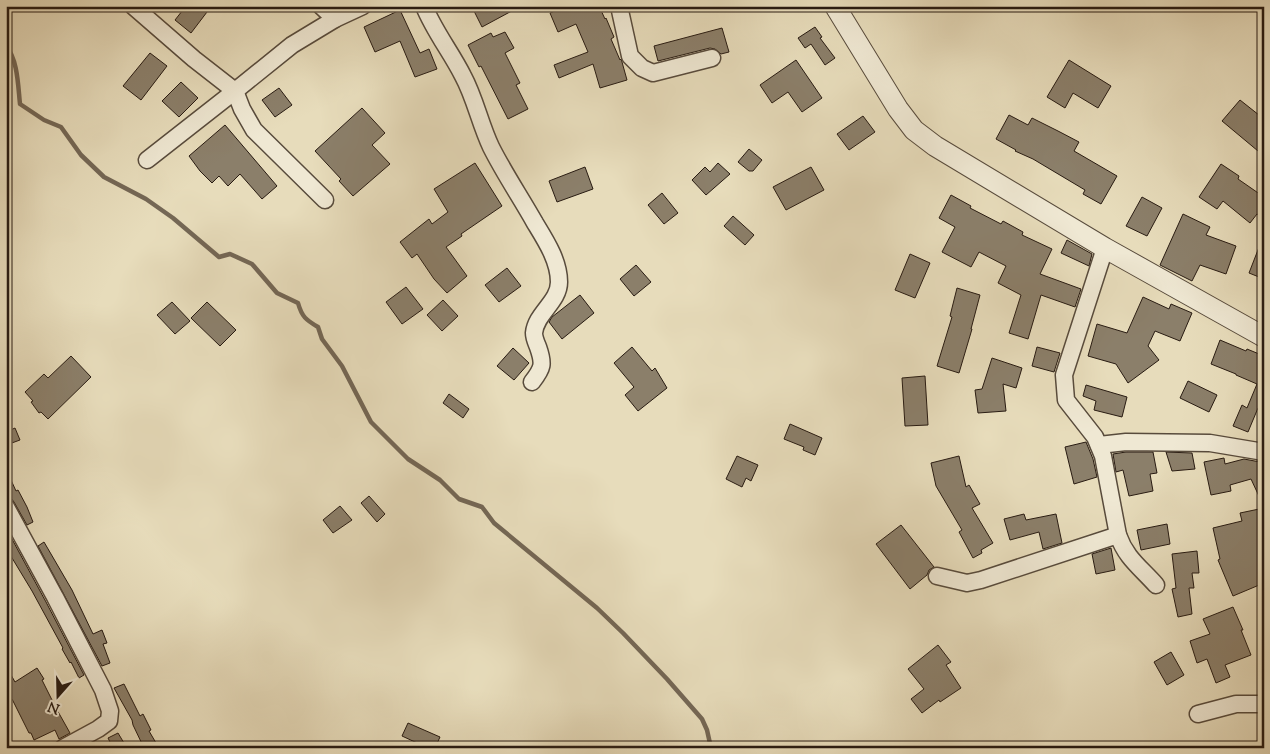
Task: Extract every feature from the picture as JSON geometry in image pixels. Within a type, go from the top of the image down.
[{"type":"street","points":[[133,6],[194,59],[236,91],[242,109],[254,130],[325,200]]},
{"type":"street","points":[[321,6],[335,19]]},
{"type":"street","points":[[146,160],[292,45],[335,19],[363,6]]},
{"type":"street","points":[[424,6],[430,21],[464,77],[491,146],[549,246],[558,271],[559,284],[557,293],[537,322],[534,331],[534,339],[542,358],[541,370],[532,382]]},
{"type":"street","points":[[619,6],[630,56],[642,68],[653,73],[712,58]]},
{"type":"street","points":[[835,6],[898,110],[914,130],[934,146],[1105,248],[1264,337]]},
{"type":"street","points":[[1105,248],[1064,375],[1066,400],[1095,437],[1099,445],[1122,547],[1133,562],[1156,585]]},
{"type":"street","points":[[1099,445],[1126,442],[1210,443],[1264,453]]},
{"type":"street","points":[[6,507],[103,690],[110,711],[109,721],[63,748]]},
{"type":"street","points":[[937,576],[967,583],[981,580],[1118,535]]},
{"type":"street","points":[[1198,714],[1236,704],[1264,704]]},
{"type":"building","points":[[186,6],[200,6],[207,12],[191,33],[175,20]]},
{"type":"building","points":[[480,6],[521,6],[482,27],[473,9]]},
{"type":"building","points":[[567,6],[599,6],[614,37],[611,39],[621,59],[627,80],[600,88],[593,64],[559,78],[554,65],[588,52],[576,24],[558,32],[550,13]]},
{"type":"building","points":[[400,10],[420,53],[429,49],[437,69],[415,77],[400,41],[375,52],[364,27]]},
{"type":"building","points":[[815,27],[822,37],[820,38],[835,58],[825,65],[811,44],[805,48],[798,38]]},
{"type":"building","points":[[722,28],[729,52],[721,54],[715,49],[710,48],[658,61],[654,46]]},
{"type":"building","points":[[505,32],[514,48],[505,53],[520,83],[516,85],[528,109],[508,119],[468,45],[491,33],[493,37]]},
{"type":"building","points":[[150,53],[167,66],[141,100],[123,86]]},
{"type":"building","points":[[796,60],[822,98],[802,112],[788,92],[772,103],[760,85]]},
{"type":"building","points":[[1069,60],[1111,86],[1098,108],[1073,93],[1065,108],[1047,97]]},
{"type":"building","points":[[181,82],[198,98],[179,117],[162,101]]},
{"type":"building","points":[[279,88],[292,105],[275,117],[262,100]]},
{"type":"building","points":[[1240,100],[1264,119],[1264,156],[1222,121]]},
{"type":"building","points":[[362,108],[385,133],[372,145],[390,164],[353,196],[339,181],[341,179],[315,151]]},
{"type":"building","points":[[1009,115],[1028,125],[1032,118],[1079,142],[1074,151],[1117,176],[1101,204],[1083,194],[1085,190],[996,139]]},
{"type":"building","points":[[863,116],[875,132],[849,150],[837,134]]},
{"type":"building","points":[[225,125],[277,186],[262,199],[240,174],[228,186],[219,176],[212,183],[189,156]]},
{"type":"building","points":[[749,149],[762,160],[753,171],[749,171],[738,162]]},
{"type":"building","points":[[475,163],[502,206],[461,234],[462,236],[446,247],[467,276],[447,293],[434,279],[417,254],[412,258],[400,242],[429,219],[432,224],[448,212],[434,189]]},
{"type":"building","points":[[718,163],[730,174],[706,195],[692,180],[705,167],[710,172]]},
{"type":"building","points":[[1221,164],[1239,176],[1238,179],[1264,197],[1264,218],[1257,214],[1250,223],[1223,201],[1217,209],[1199,197]]},
{"type":"building","points":[[585,167],[593,189],[557,202],[549,181]]},
{"type":"building","points":[[811,167],[824,190],[786,210],[773,187]]},
{"type":"building","points":[[662,193],[678,213],[664,224],[648,205]]},
{"type":"building","points":[[951,195],[971,206],[970,208],[1001,224],[1003,221],[1023,232],[1022,235],[1052,249],[1040,274],[1081,289],[1075,307],[1041,295],[1028,339],[1009,333],[1021,295],[998,283],[1006,266],[979,252],[971,267],[942,252],[955,227],[939,218]]},
{"type":"building","points":[[1142,197],[1162,208],[1147,236],[1126,226]]},
{"type":"building","points":[[1183,214],[1210,227],[1206,235],[1236,246],[1226,274],[1200,265],[1192,281],[1160,265]]},
{"type":"building","points":[[733,216],[754,235],[745,245],[724,226]]},
{"type":"building","points":[[1264,237],[1264,279],[1249,273]]},
{"type":"building","points":[[1067,240],[1092,254],[1089,266],[1061,253]]},
{"type":"building","points":[[910,254],[930,263],[915,298],[895,290]]},
{"type":"building","points":[[636,265],[651,282],[634,296],[620,279]]},
{"type":"building","points":[[507,268],[521,286],[499,302],[485,285]]},
{"type":"building","points":[[406,287],[423,309],[402,324],[386,302]]},
{"type":"building","points":[[957,288],[980,295],[959,373],[937,366],[952,317],[950,316]]},
{"type":"building","points":[[580,295],[594,313],[562,339],[549,322],[552,317]]},
{"type":"building","points":[[1143,297],[1169,309],[1171,304],[1192,313],[1180,341],[1155,331],[1148,346],[1159,360],[1128,383],[1116,364],[1088,356],[1097,324],[1127,333]]},
{"type":"building","points":[[443,300],[458,316],[442,331],[427,315]]},
{"type":"building","points":[[172,302],[190,321],[175,334],[157,315]]},
{"type":"building","points":[[207,302],[236,330],[220,346],[191,318]]},
{"type":"building","points":[[1220,340],[1264,356],[1264,410],[1258,408],[1248,432],[1233,426],[1242,405],[1247,408],[1257,384],[1211,364]]},
{"type":"building","points":[[632,347],[652,371],[655,368],[667,388],[638,411],[625,395],[634,387],[614,363]]},
{"type":"building","points":[[1037,347],[1060,353],[1054,372],[1032,366]]},
{"type":"building","points":[[513,348],[529,363],[514,380],[497,366]]},
{"type":"building","points":[[71,356],[91,377],[48,419],[41,412],[39,413],[31,402],[33,401],[25,392],[44,374],[48,378]]},
{"type":"building","points":[[992,358],[1022,368],[1016,388],[1003,384],[1006,411],[978,413],[975,390],[982,389]]},
{"type":"building","points":[[925,376],[928,425],[905,426],[902,378]]},
{"type":"building","points":[[1188,381],[1217,395],[1209,412],[1180,398]]},
{"type":"building","points":[[1086,385],[1127,397],[1122,417],[1094,410],[1096,401],[1083,396]]},
{"type":"building","points":[[449,394],[469,409],[463,418],[443,403]]},
{"type":"building","points":[[790,424],[822,438],[815,455],[803,450],[804,447],[784,439]]},
{"type":"building","points":[[15,428],[20,440],[9,444],[6,432]]},
{"type":"building","points":[[1086,442],[1093,459],[1097,477],[1074,484],[1065,447]]},
{"type":"building","points":[[1153,452],[1157,473],[1150,474],[1153,491],[1129,496],[1123,470],[1116,472],[1113,454]]},
{"type":"building","points":[[1166,452],[1192,453],[1195,469],[1172,471]]},
{"type":"building","points":[[737,456],[758,465],[751,481],[746,478],[742,487],[726,479]]},
{"type":"building","points":[[959,456],[966,487],[969,485],[980,504],[972,508],[993,543],[981,550],[982,553],[973,558],[959,532],[962,530],[936,486],[931,463]]},
{"type":"building","points":[[1224,458],[1225,464],[1244,459],[1260,462],[1264,476],[1264,507],[1251,479],[1230,485],[1231,491],[1211,495],[1204,462]]},
{"type":"building","points":[[6,469],[33,522],[27,525],[11,498],[6,497]]},
{"type":"building","points":[[369,496],[385,514],[377,522],[361,503]]},
{"type":"building","points":[[340,506],[352,520],[333,533],[323,520]]},
{"type":"building","points":[[1264,508],[1264,562],[1259,562],[1264,574],[1264,583],[1233,596],[1218,560],[1220,559],[1213,528],[1242,521],[1240,513]]},
{"type":"building","points":[[1024,514],[1026,520],[1056,514],[1062,543],[1043,549],[1039,532],[1010,540],[1004,519]]},
{"type":"building","points":[[1167,524],[1170,544],[1141,550],[1137,530]]},
{"type":"building","points":[[901,525],[934,567],[910,589],[876,544]]},
{"type":"building","points":[[6,528],[84,675],[79,678],[32,591],[6,548]]},
{"type":"building","points":[[44,542],[72,590],[93,634],[102,630],[107,643],[103,644],[110,663],[102,666],[38,546]]},
{"type":"building","points":[[1111,548],[1115,570],[1096,574],[1092,554]]},
{"type":"building","points":[[1197,551],[1199,573],[1192,573],[1194,588],[1189,588],[1192,614],[1178,617],[1172,589],[1176,588],[1172,554]]},
{"type":"building","points":[[1233,607],[1251,655],[1225,665],[1230,677],[1216,683],[1207,659],[1197,663],[1190,641],[1210,634],[1203,619]]},
{"type":"building","points":[[938,645],[951,662],[946,665],[961,688],[940,702],[939,700],[922,713],[911,699],[924,689],[908,669]]},
{"type":"building","points":[[1171,652],[1184,675],[1167,685],[1154,662]]},
{"type":"building","points":[[6,666],[15,682],[37,668],[70,733],[59,739],[55,730],[34,740],[12,699],[6,703]]},
{"type":"building","points":[[124,684],[140,716],[143,714],[151,730],[149,731],[159,748],[144,748],[132,720],[114,688]]},
{"type":"building","points":[[408,723],[440,737],[435,748],[428,748],[402,736]]},
{"type":"building","points":[[118,733],[127,748],[113,748],[108,738]]},
{"type":"waterway","points":[[6,46],[15,66],[20,104],[44,120],[61,127],[81,155],[104,177],[146,199],[173,218],[219,257],[230,254],[252,264],[277,293],[298,303],[303,315],[318,327],[322,339],[342,366],[371,422],[408,459],[440,480],[459,499],[482,507],[494,523],[597,608],[667,679],[702,719],[707,730],[711,748]]}]
